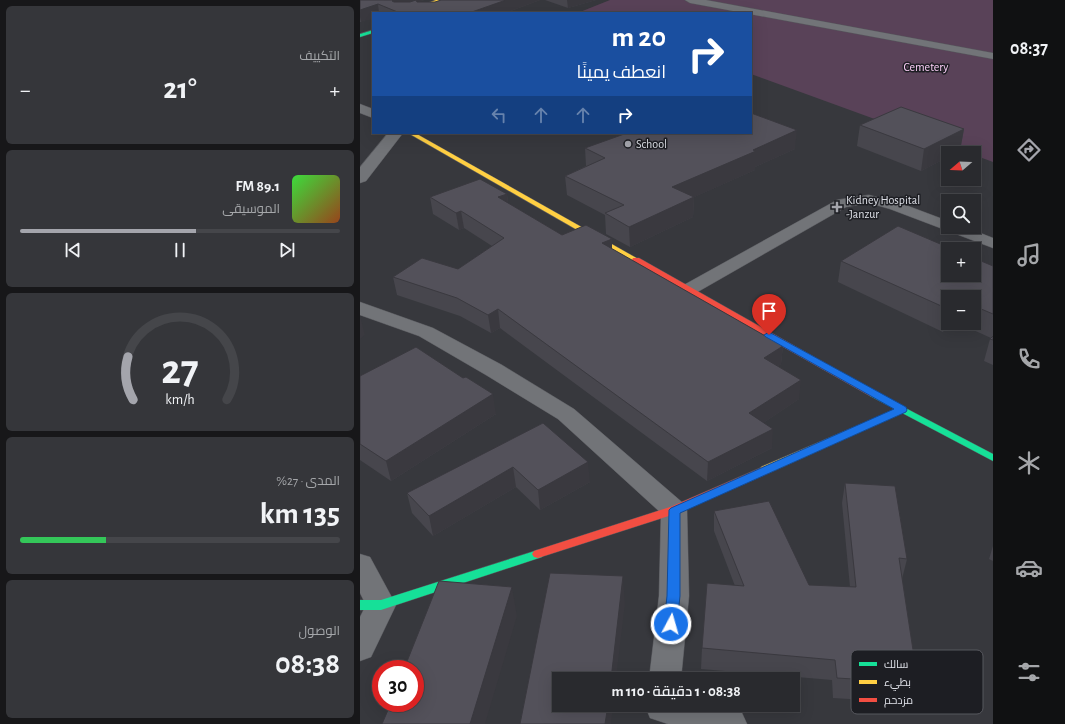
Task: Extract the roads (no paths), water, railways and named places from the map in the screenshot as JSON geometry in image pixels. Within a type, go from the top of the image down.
[{"type":"street","points":[[405,12],[440,0]]},
{"type":"street","points":[[428,12],[450,4]]},
{"type":"street","points":[[360,28],[372,23]]},
{"type":"street","points":[[360,36],[372,31]]},
{"type":"street","points":[[360,108],[372,114]]},
{"type":"street","points":[[360,178],[395,134]]},
{"type":"street","points":[[412,134],[902,410],[993,458]]},
{"type":"street","points":[[360,308],[426,332],[494,370],[566,414],[674,510],[674,596],[666,672]]},
{"type":"street","points":[[371,605],[674,510],[902,410]]},
{"type":"street","points":[[360,565],[371,605],[360,648]]},
{"type":"street","points":[[689,712],[730,724]]},
{"type":"lane","points":[[690,0],[928,42],[993,56]]},
{"type":"lane","points":[[688,290],[842,203],[869,199],[896,206],[941,223]]},
{"type":"lane","points":[[969,234],[993,243]]},
{"type":"place","name":"School","points":[[628,144]]},
{"type":"place","name":"Kidney Hospital -Janzur","points":[[837,207]]},
{"type":"park label","name":"Cemetery","points":[[926,67]]}]
